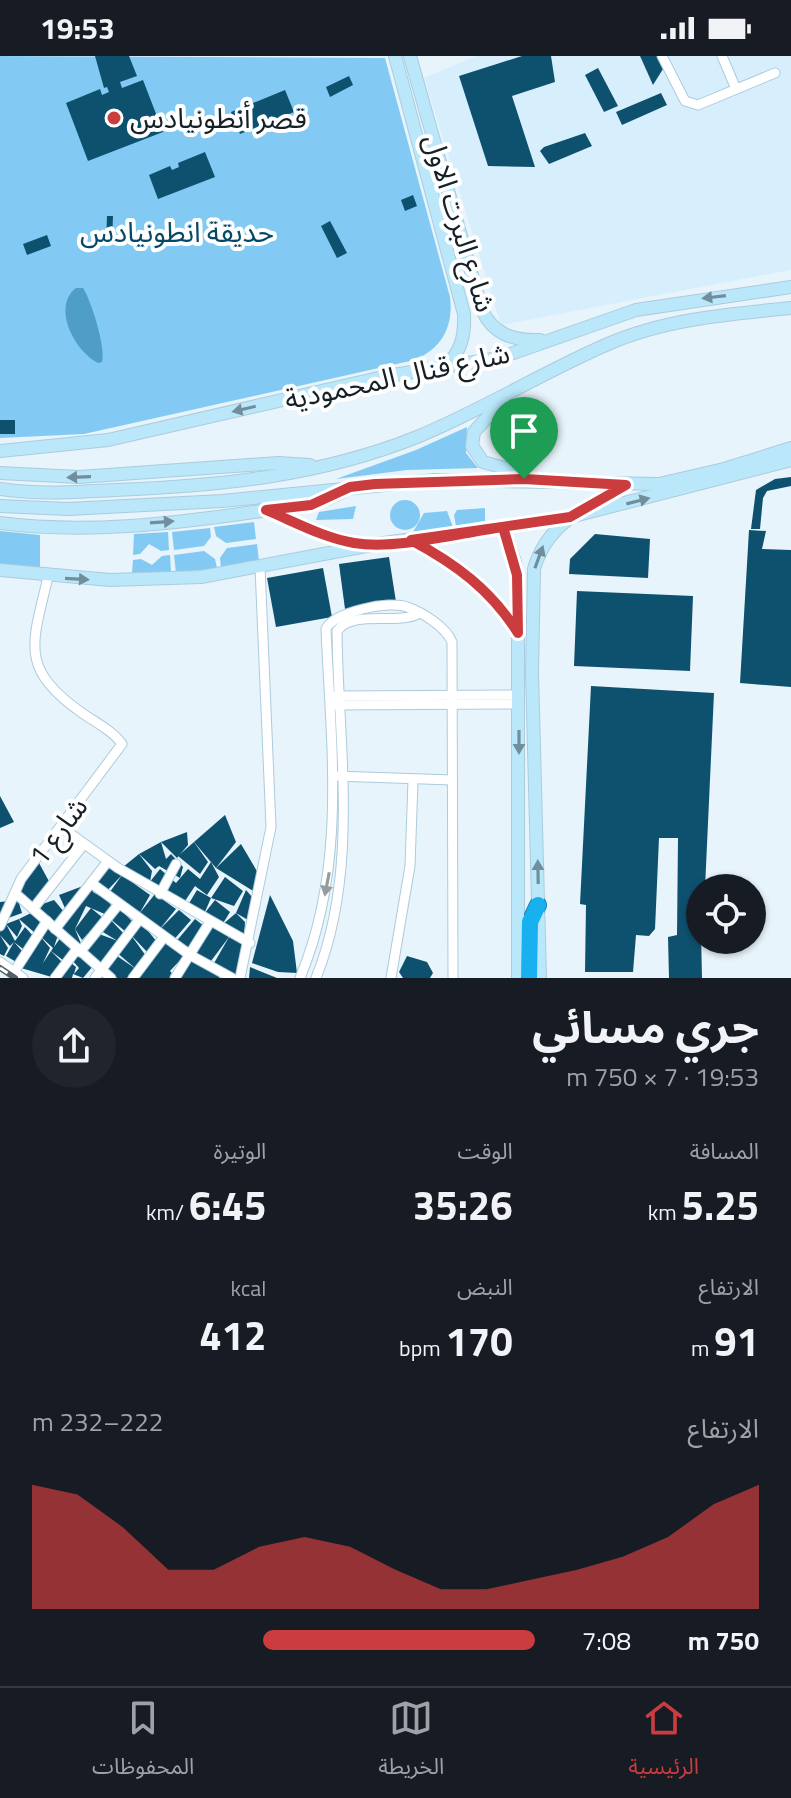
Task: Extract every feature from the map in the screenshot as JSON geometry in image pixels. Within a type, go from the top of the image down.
[{"type":"highway","points":[[529,978],[530,922],[538,905]]},
{"type":"main road","name":"شارع البرت الاول","points":[[395,56],[464,314],[464,336],[453,359],[444,368]]},
{"type":"main road","name":"شارع البرت الاول","points":[[410,56],[487,321],[496,331],[521,340],[555,339]]},
{"type":"main road","points":[[414,126],[429,123]]},
{"type":"main road","name":"شارع قنال المحمودية","points":[[0,451],[108,440],[372,379],[499,358],[613,317],[676,302],[791,287]]},
{"type":"main road","name":"شارع قنال المحمودية","points":[[325,467],[416,437],[608,344],[651,329],[721,315],[791,308]]},
{"type":"main road","points":[[508,394],[474,432],[472,446],[483,462],[512,470],[524,479]]},
{"type":"main road","points":[[0,506],[68,509],[222,501],[435,480],[524,479],[659,484],[791,448]]},
{"type":"main road","points":[[0,570],[48,577],[170,580],[260,567],[377,544],[570,517],[791,460]]},
{"type":"main road","points":[[0,473],[60,478],[278,463],[325,467]]},
{"type":"main road","points":[[0,489],[68,492],[216,485],[325,467]]},
{"type":"main road","points":[[540,978],[532,587],[538,555],[546,541],[570,517],[626,485]]},
{"type":"main road","points":[[0,523],[42,527],[117,525],[266,510],[311,505],[350,487]]},
{"type":"main road","points":[[266,510],[339,539],[377,544]]},
{"type":"main road","points":[[503,527],[517,575],[518,978]]},
{"type":"main road","points":[[411,540],[473,578],[491,595],[518,633]]},
{"type":"street","points":[[662,56],[685,101],[698,105],[775,73]]},
{"type":"street","points":[[722,56],[736,89]]},
{"type":"street","points":[[240,978],[250,943],[271,820],[260,567]]},
{"type":"street","name":"شارع 1","points":[[0,926],[21,879],[121,747],[120,740],[55,694],[39,670],[34,642],[48,577]]},
{"type":"street","points":[[316,978],[328,944],[343,846],[336,776],[331,630],[339,614],[403,605],[450,637],[454,700],[453,978]]},
{"type":"street","points":[[334,701],[519,699]]},
{"type":"street","points":[[336,776],[452,780]]},
{"type":"street","points":[[300,978],[321,919],[331,863],[336,776]]},
{"type":"street","points":[[391,978],[410,866],[413,780]]},
{"type":"street","points":[[61,827],[160,894],[250,943]]},
{"type":"street","points":[[33,909],[84,844]]},
{"type":"street","points":[[0,962],[18,975],[51,925],[108,861]]},
{"type":"street","points":[[160,894],[176,864]]},
{"type":"street","points":[[91,883],[190,955],[232,978]]},
{"type":"street","points":[[15,893],[79,950],[98,974],[111,978]]},
{"type":"street","points":[[55,978],[118,905]]},
{"type":"street","points":[[98,974],[139,920]]},
{"type":"street","points":[[175,978],[210,922]]},
{"type":"street","points":[[133,978],[164,937]]},
{"type":"shaded area","points":[[476,56],[791,56],[791,270],[501,325],[424,78]]},
{"type":"shaded area","points":[[76,288],[83,288],[94,313],[102,346],[102,362],[98,363],[81,349],[69,328],[66,306]]},
{"type":"green space","name":"حديقة انطونيادس","points":[[0,56],[385,58],[450,297],[450,319],[443,337],[429,352],[410,361],[84,434],[0,438]]},
{"type":"green space","points":[[467,427],[466,453],[478,468],[407,470],[336,479],[416,450]]},
{"type":"green space","points":[[405,500],[416,504],[420,515],[416,526],[405,530],[394,526],[390,515],[394,504]]},
{"type":"green space","points":[[356,506],[353,519],[316,520],[319,512]]},
{"type":"green space","points":[[485,508],[485,521],[456,526],[454,515],[457,510]]},
{"type":"green space","points":[[447,511],[453,527],[413,532],[424,513]]},
{"type":"green space","points":[[254,522],[256,539],[226,543],[216,536],[214,527]]},
{"type":"green space","points":[[210,528],[211,537],[204,546],[174,550],[172,532]]},
{"type":"green space","points":[[0,531],[40,535],[40,570],[0,565]]},
{"type":"green space","points":[[168,532],[169,550],[161,551],[149,544],[140,554],[133,555],[134,534]]},
{"type":"green space","points":[[257,544],[259,561],[221,568],[220,558],[227,548]]},
{"type":"green space","points":[[204,551],[215,559],[217,568],[176,573],[174,555]]},
{"type":"green space","points":[[170,555],[171,572],[132,573],[133,560],[141,559],[152,565],[162,556]]},
{"type":"building","name":"قصر أنطونيادس","points":[[95,56],[129,56],[137,76],[120,82],[122,88],[143,80],[163,132],[88,161],[66,103],[100,89],[102,95],[109,92],[107,87],[104,88]]},
{"type":"building","points":[[522,56],[551,56],[555,82],[512,96],[535,167],[488,166],[459,76]]},
{"type":"building","points":[[640,56],[657,56],[663,69],[653,85]]},
{"type":"building","points":[[598,68],[618,106],[604,112],[585,75]]},
{"type":"building","points":[[349,76],[353,85],[330,97],[326,87]]},
{"type":"building","points":[[285,90],[294,112],[240,134],[231,112]]},
{"type":"building","points":[[661,93],[667,105],[622,125],[616,112]]},
{"type":"building","points":[[585,133],[592,146],[549,164],[540,151],[544,147]]},
{"type":"building","points":[[205,152],[215,177],[158,199],[149,175],[170,166],[172,170],[179,167],[178,163]]},
{"type":"building","points":[[413,195],[417,206],[405,211],[401,200]]},
{"type":"building","points":[[107,216],[113,216],[112,243],[106,243]]},
{"type":"building","points":[[330,221],[347,253],[337,258],[321,226]]},
{"type":"building","points":[[47,235],[51,246],[27,255],[23,244]]},
{"type":"building","points":[[0,420],[15,420],[15,434],[0,434]]},
{"type":"building","points":[[791,477],[791,486],[767,491],[763,498],[760,529],[751,529],[756,490],[775,479]]},
{"type":"building","points":[[749,530],[766,531],[762,549],[791,550],[791,687],[740,683]]},
{"type":"building","points":[[595,534],[650,539],[648,578],[569,574],[570,559]]},
{"type":"building","points":[[389,557],[396,602],[345,609],[339,564]]},
{"type":"building","points":[[323,568],[332,617],[276,627],[267,578]]},
{"type":"building","points":[[577,591],[693,596],[690,671],[574,666]]},
{"type":"building","points":[[591,686],[714,693],[706,874],[686,874],[686,954],[701,954],[702,978],[669,978],[668,937],[677,935],[678,838],[659,838],[655,929],[649,936],[636,935],[633,972],[585,972],[586,905],[580,904]]},
{"type":"building","points":[[0,796],[14,822],[0,828]]},
{"type":"building","points":[[225,815],[236,842],[216,868],[194,842]]},
{"type":"building","points":[[187,832],[188,845],[177,858],[161,842]]},
{"type":"building","points":[[161,842],[166,859],[171,854],[183,867],[180,878],[159,866],[155,869],[139,854]]},
{"type":"building","points":[[194,842],[208,862],[200,874],[178,856]]},
{"type":"building","points":[[241,844],[258,873],[258,894],[216,868]]},
{"type":"building","points":[[139,854],[152,871],[149,887],[123,867]]},
{"type":"building","points":[[211,862],[219,877],[207,895],[195,886],[183,904],[149,883],[160,869],[176,883],[188,869],[200,879]]},
{"type":"building","points":[[39,863],[51,885],[31,904],[18,891]]},
{"type":"building","points":[[111,867],[122,875],[104,894],[93,881]]},
{"type":"building","points":[[122,875],[150,895],[137,918],[107,896]]},
{"type":"building","points":[[225,877],[243,891],[234,906],[211,898]]},
{"type":"building","points":[[91,883],[93,892],[100,896],[104,894],[114,910],[107,915],[86,906],[75,929],[82,946],[77,949],[59,927],[69,917],[59,895]]},
{"type":"building","points":[[197,890],[211,898],[204,914],[188,905]]},
{"type":"building","points":[[246,890],[253,898],[248,920],[236,913]]},
{"type":"building","points":[[155,894],[176,909],[159,930],[139,914]]},
{"type":"building","points":[[270,895],[293,941],[297,973],[278,972],[252,963]]},
{"type":"building","points":[[18,900],[22,913],[0,921],[0,902]]},
{"type":"building","points":[[54,900],[65,913],[52,926],[34,907]]},
{"type":"building","points":[[215,900],[230,912],[222,925],[204,914]]},
{"type":"building","points":[[91,908],[103,918],[82,940],[75,929]]},
{"type":"building","points":[[120,909],[132,921],[126,932],[108,917]]},
{"type":"building","points":[[179,910],[191,920],[171,943],[184,956],[170,971],[176,978],[136,978],[167,938],[159,930]]},
{"type":"building","points":[[35,911],[41,923],[35,933],[19,919]]},
{"type":"building","points":[[236,913],[245,922],[244,941],[222,925]]},
{"type":"building","points":[[108,917],[125,935],[121,943],[98,929]]},
{"type":"building","points":[[19,919],[22,926],[17,937],[6,924]]},
{"type":"building","points":[[195,919],[204,926],[192,951],[174,944]]},
{"type":"building","points":[[140,921],[157,942],[153,943],[149,954],[132,936]]},
{"type":"building","points":[[6,924],[15,941],[25,927],[34,937],[27,952],[14,942],[10,946],[0,935],[0,929]]},
{"type":"building","points":[[47,925],[58,935],[54,947],[61,937],[73,949],[64,961],[51,951],[53,948],[40,936]]},
{"type":"building","points":[[214,925],[229,937],[208,965],[190,955]]},
{"type":"building","points":[[99,934],[118,941],[102,964],[87,951]]},
{"type":"building","points":[[0,935],[8,948],[4,956],[0,954]]},
{"type":"building","points":[[131,935],[146,956],[136,969],[115,951]]},
{"type":"building","points":[[40,936],[50,948],[43,963],[51,951],[63,963],[55,978],[21,968]]},
{"type":"building","points":[[229,937],[247,944],[237,978],[213,965]]},
{"type":"building","points":[[14,942],[23,952],[18,963],[6,956]]},
{"type":"building","points":[[78,953],[93,966],[83,978],[73,974],[72,978],[58,978],[71,963],[76,967],[74,974],[79,968],[72,960]]},
{"type":"building","points":[[117,956],[136,969],[127,978],[117,978],[106,968]]},
{"type":"building","points":[[407,956],[427,962],[433,973],[430,978],[403,978],[399,972]]},
{"type":"building","points":[[193,959],[220,975],[219,978],[179,978]]},
{"type":"building","points":[[250,967],[277,978],[249,978]]},
{"type":"railway","points":[[0,968],[15,978]]},
{"type":"place","name":"قصر أنطونيادس","points":[[114,118]]},
{"type":"route","points":[[524,479],[405,481],[350,487],[311,505],[266,510],[327,536],[364,544],[503,527],[517,575],[518,633],[491,595],[473,578],[411,540],[503,527],[570,517],[626,485],[524,479]]}]
